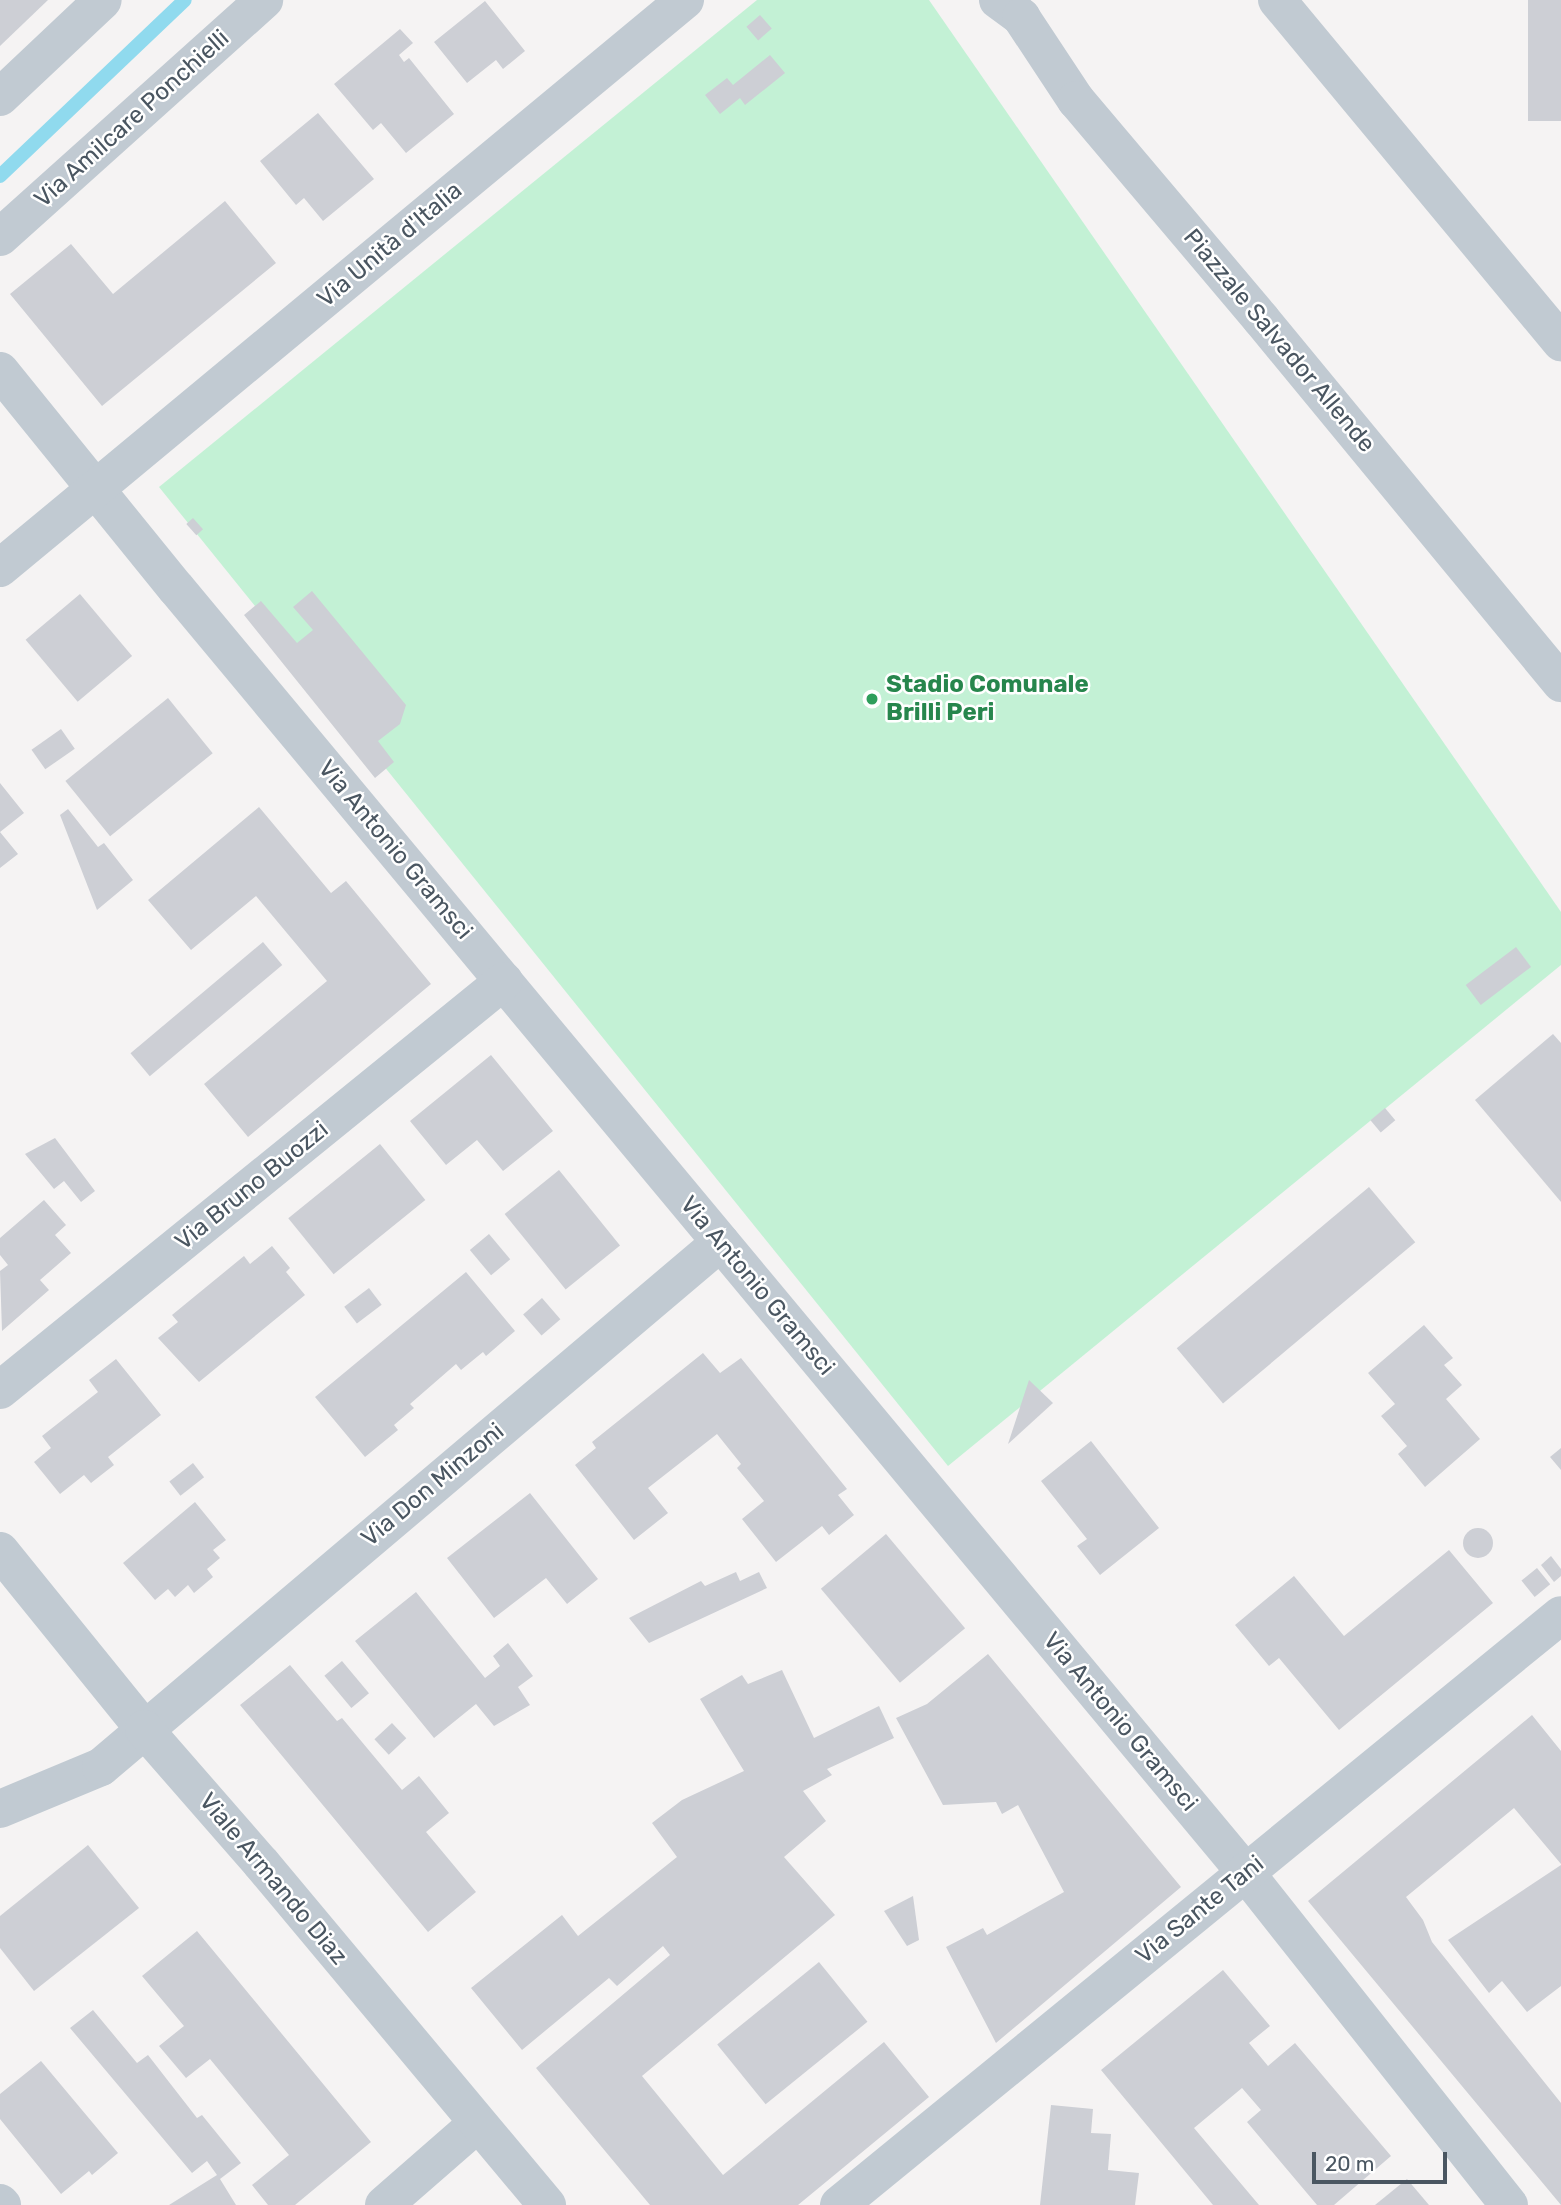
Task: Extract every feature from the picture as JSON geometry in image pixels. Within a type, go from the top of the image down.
[{"type":"street","points":[[0,97],[103,0]]},
{"type":"street","name":"Via Amilcare Ponchielli","points":[[0,237],[264,0]]},
{"type":"street","name":"Via Unità d'Italia","points":[[0,568],[685,0]]},
{"type":"street","name":"Piazzale Salvador Allende","points":[[998,0],[1021,18],[1076,100],[1561,683]]},
{"type":"street","points":[[1277,0],[1561,342]]},
{"type":"street","name":"Via Antonio Gramsci","points":[[0,371],[95,489],[1245,1872],[1509,2205]]},
{"type":"street","name":"Via Bruno Buozzi","points":[[0,1391],[504,981]]},
{"type":"street","name":"Via Don Minzoni","points":[[0,1809],[102,1767],[144,1728],[721,1242]]},
{"type":"street","name":"Viale Armando Diaz","points":[[0,1551],[144,1728],[261,1863],[547,2205]]},
{"type":"street","name":"Via Sante Tani","points":[[839,2205],[1561,1615]]},
{"type":"street","points":[[384,2205],[477,2124]]},
{"type":"green space","name":"Stadio Comunale Brilli Peri","points":[[757,0],[929,0],[1561,912],[1561,965],[948,1466],[159,487]]},
{"type":"building","points":[[0,0],[48,0],[0,46]]},
{"type":"building","points":[[1528,0],[1561,0],[1561,121],[1528,121]]},
{"type":"building","points":[[485,1],[525,51],[503,69],[496,60],[467,83],[434,42]]},
{"type":"building","points":[[760,15],[772,29],[758,40],[746,27]]},
{"type":"building","points":[[400,29],[413,43],[399,55],[404,62],[409,58],[454,114],[406,153],[381,123],[373,130],[334,84]]},
{"type":"building","points":[[770,55],[785,73],[745,105],[740,98],[720,114],[705,95],[727,78],[733,85]]},
{"type":"building","points":[[318,113],[374,179],[323,221],[304,198],[296,205],[260,161]]},
{"type":"building","points":[[225,201],[276,263],[102,406],[10,294],[71,244],[113,294]]},
{"type":"building","points":[[193,518],[203,529],[196,535],[186,524]]},
{"type":"building","points":[[312,591],[406,705],[400,724],[378,741],[394,762],[375,778],[244,615],[261,601],[297,643],[313,630],[293,607]]},
{"type":"building","points":[[80,594],[132,656],[78,702],[26,640]]},
{"type":"building","points":[[168,698],[213,753],[110,836],[65,781]]},
{"type":"building","points":[[61,729],[75,749],[45,769],[32,750]]},
{"type":"building","points":[[0,783],[24,813],[0,832]]},
{"type":"building","points":[[259,807],[331,893],[346,881],[431,984],[248,1137],[204,1084],[327,981],[256,896],[191,950],[148,900]]},
{"type":"building","points":[[68,809],[98,847],[104,843],[133,880],[97,910],[60,815]]},
{"type":"building","points":[[0,832],[18,854],[0,868]]},
{"type":"building","points":[[263,942],[282,965],[150,1076],[130,1053]]},
{"type":"building","points":[[1516,947],[1531,967],[1481,1005],[1466,985]]},
{"type":"building","points":[[1553,1034],[1561,1043],[1561,1202],[1475,1100]]},
{"type":"building","points":[[491,1055],[553,1131],[503,1171],[477,1140],[446,1165],[410,1121]]},
{"type":"building","points":[[1385,1108],[1395,1120],[1381,1132],[1370,1120]]},
{"type":"building","points":[[55,1138],[95,1191],[81,1202],[64,1181],[54,1189],[25,1154]]},
{"type":"building","points":[[380,1144],[425,1200],[334,1274],[288,1218]]},
{"type":"building","points":[[559,1170],[620,1245],[566,1289],[505,1214]]},
{"type":"building","points":[[1369,1187],[1415,1242],[1223,1403],[1177,1348]]},
{"type":"building","points":[[44,1200],[66,1225],[55,1235],[71,1253],[40,1280],[49,1290],[2,1331],[0,1271],[8,1265],[0,1255],[0,1238]]},
{"type":"building","points":[[489,1234],[510,1259],[491,1275],[470,1250]]},
{"type":"building","points":[[272,1246],[290,1268],[286,1272],[305,1295],[199,1382],[158,1338],[178,1322],[172,1315],[244,1256],[250,1264]]},
{"type":"building","points":[[466,1272],[515,1331],[486,1356],[483,1352],[461,1370],[456,1364],[410,1404],[414,1408],[394,1425],[398,1430],[365,1457],[315,1397]]},
{"type":"building","points":[[369,1288],[382,1305],[357,1323],[344,1307]]},
{"type":"building","points":[[542,1298],[560,1319],[542,1336],[523,1314]]},
{"type":"building","points":[[1424,1325],[1453,1358],[1444,1365],[1462,1385],[1446,1399],[1480,1439],[1425,1487],[1398,1454],[1407,1446],[1381,1416],[1395,1404],[1368,1373]]},
{"type":"building","points":[[703,1353],[720,1373],[741,1358],[847,1489],[838,1495],[854,1515],[829,1535],[822,1526],[776,1562],[742,1519],[764,1501],[737,1468],[741,1464],[717,1434],[648,1488],[668,1513],[634,1540],[575,1465],[596,1448],[592,1442]]},
{"type":"building","points":[[116,1359],[161,1415],[108,1457],[114,1465],[91,1483],[84,1475],[60,1494],[34,1462],[51,1448],[42,1436],[98,1392],[89,1380]]},
{"type":"building","points":[[1029,1380],[1053,1403],[1008,1444]]},
{"type":"building","points":[[1091,1441],[1159,1528],[1100,1575],[1077,1546],[1087,1539],[1041,1481]]},
{"type":"building","points":[[1561,1448],[1561,1470],[1550,1457]]},
{"type":"building","points":[[193,1463],[204,1477],[180,1496],[169,1481]]},
{"type":"building","points":[[530,1493],[598,1579],[567,1604],[546,1578],[494,1618],[447,1558]]},
{"type":"building","points":[[195,1502],[226,1540],[213,1550],[220,1558],[207,1569],[213,1577],[194,1593],[188,1585],[175,1597],[168,1589],[155,1600],[123,1563]]},
{"type":"building","points":[[1478,1528],[1489,1532],[1493,1543],[1489,1554],[1478,1558],[1467,1554],[1463,1543],[1467,1532]]},
{"type":"building","points":[[886,1534],[965,1628],[900,1683],[821,1589]]},
{"type":"building","points":[[1449,1550],[1493,1603],[1339,1730],[1279,1658],[1269,1666],[1235,1625],[1294,1576],[1344,1636]]},
{"type":"building","points":[[1551,1556],[1561,1569],[1561,1576],[1554,1582],[1541,1565]]},
{"type":"building","points":[[1537,1568],[1550,1584],[1535,1597],[1521,1581]]},
{"type":"building","points":[[736,1572],[740,1581],[759,1572],[767,1588],[649,1643],[629,1618],[701,1581],[705,1586]]},
{"type":"building","points":[[416,1592],[485,1678],[500,1666],[493,1656],[508,1643],[533,1676],[518,1687],[530,1705],[494,1726],[476,1704],[434,1738],[355,1641]]},
{"type":"building","points":[[988,1654],[1181,1887],[996,2043],[946,1947],[983,1928],[987,1935],[1064,1892],[1018,1805],[1002,1814],[996,1802],[943,1805],[896,1718],[927,1704]]},
{"type":"building","points":[[342,1661],[369,1693],[351,1708],[324,1676]]},
{"type":"building","points":[[290,1665],[337,1721],[342,1718],[402,1790],[419,1776],[449,1813],[426,1832],[476,1892],[428,1932],[240,1705]]},
{"type":"building","points":[[782,1670],[814,1738],[879,1706],[894,1738],[827,1769],[832,1775],[803,1791],[826,1821],[784,1857],[835,1915],[642,2076],[723,2175],[884,2042],[929,2097],[798,2205],[650,2205],[536,2068],[670,1955],[663,1946],[617,1986],[609,1978],[522,2050],[471,1988],[562,1915],[578,1936],[677,1857],[652,1823],[682,1800],[744,1771],[700,1699],[742,1675],[748,1684]]},
{"type":"building","points":[[1532,1715],[1561,1751],[1561,1864],[1514,1808],[1406,1897],[1423,1920],[1432,1942],[1561,2103],[1561,2205],[1308,1901]]},
{"type":"building","points":[[392,1723],[406,1738],[389,1755],[374,1739]]},
{"type":"building","points":[[88,1845],[139,1908],[34,1991],[0,1948],[0,1916]]},
{"type":"building","points":[[1561,1865],[1561,1986],[1527,2012],[1502,1981],[1489,1993],[1448,1940]]},
{"type":"building","points":[[913,1896],[919,1940],[907,1946],[884,1911]]},
{"type":"building","points":[[197,1931],[371,2142],[295,2205],[268,2205],[252,2185],[289,2155],[210,2059],[186,2078],[159,2046],[184,2026],[142,1976]]},
{"type":"building","points":[[819,1962],[867,2022],[766,2104],[717,2044]]},
{"type":"building","points":[[1223,1970],[1270,2026],[1249,2043],[1268,2066],[1295,2043],[1391,2156],[1334,2205],[1317,2205],[1247,2122],[1261,2110],[1242,2088],[1194,2128],[1259,2205],[1213,2205],[1101,2070]]},
{"type":"building","points":[[93,2010],[137,2063],[148,2055],[197,2118],[202,2115],[241,2163],[220,2179],[236,2205],[169,2205],[217,2175],[207,2161],[192,2173],[70,2028]]},
{"type":"building","points":[[41,2061],[118,2153],[92,2175],[89,2171],[61,2194],[0,2119],[0,2094]]},
{"type":"building","points":[[1051,2105],[1093,2109],[1091,2133],[1111,2134],[1108,2170],[1139,2173],[1135,2205],[1040,2205]]},
{"type":"building","points":[[1407,2179],[1429,2205],[1375,2205]]},
{"type":"waterway","points":[[0,176],[185,0]]},
{"type":"place","name":"Stadio Comunale Brilli Peri","points":[[872,699]]}]
